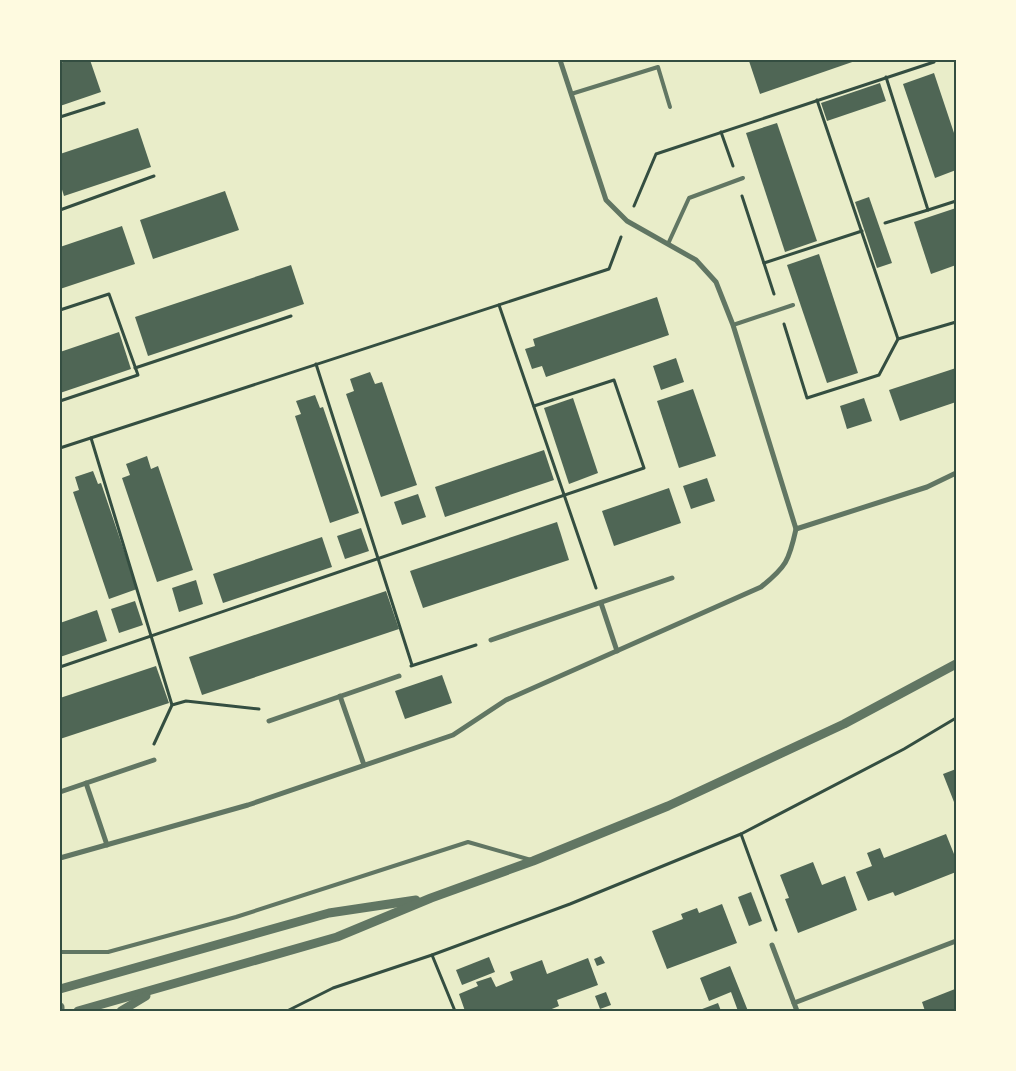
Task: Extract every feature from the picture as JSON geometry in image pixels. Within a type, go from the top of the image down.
[{"type":"street","points":[[60,858],[248,804],[453,736],[506,700],[761,587],[779,572],[790,556],[796,529],[733,325],[716,282],[696,260],[627,221],[606,200],[560,60]]},
{"type":"street","points":[[796,529],[927,488],[956,473]]},
{"type":"street","points":[[491,640],[672,578]]},
{"type":"street","points":[[601,603],[617,651]]},
{"type":"street","points":[[78,1011],[337,937],[431,898],[533,861],[668,806],[844,724],[956,664]]},
{"type":"street","points":[[269,721],[399,676]]},
{"type":"street","points":[[340,696],[364,765]]},
{"type":"street","points":[[60,792],[154,760]]},
{"type":"street","points":[[86,783],[107,845]]},
{"type":"street","points":[[60,989],[329,913],[431,898]]},
{"type":"street","points":[[794,1003],[956,941]]},
{"type":"street","points":[[772,945],[797,1011]]},
{"type":"street","points":[[121,1011],[156,990]]},
{"type":"lane","points":[[572,94],[658,67],[670,107]]},
{"type":"lane","points":[[668,244],[688,198],[743,178]]},
{"type":"lane","points":[[733,325],[793,305]]},
{"type":"lane","points":[[60,952],[108,952],[236,917],[468,842],[533,861]]},
{"type":"path","points":[[60,448],[609,269],[656,154],[934,62]]},
{"type":"path","points":[[886,77],[928,210]]},
{"type":"path","points":[[817,100],[898,339]]},
{"type":"path","points":[[60,117],[104,103]]},
{"type":"path","points":[[721,132],[808,398],[879,375],[898,339],[956,322]]},
{"type":"path","points":[[60,210],[154,176]]},
{"type":"path","points":[[885,223],[956,201]]},
{"type":"path","points":[[764,263],[862,231]]},
{"type":"path","points":[[60,310],[109,294],[138,375],[60,401]]},
{"type":"path","points":[[498,305],[601,603]]},
{"type":"path","points":[[135,368],[291,316]]},
{"type":"path","points":[[316,364],[412,665]]},
{"type":"path","points":[[60,667],[644,468],[614,380],[534,406]]},
{"type":"path","points":[[91,438],[172,705],[153,746],[154,760]]},
{"type":"path","points":[[399,676],[412,665],[491,640]]},
{"type":"path","points":[[172,705],[186,701],[261,709],[269,721]]},
{"type":"path","points":[[288,1011],[333,988],[432,955],[570,904],[741,834],[904,749],[956,718]]},
{"type":"path","points":[[741,834],[777,933],[772,945]]},
{"type":"path","points":[[432,955],[455,1011]]},
{"type":"building","points":[[69,60],[90,60],[101,92],[60,106],[60,63]]},
{"type":"building","points":[[858,60],[760,94],[749,61]]},
{"type":"building","points":[[934,73],[956,139],[956,170],[935,178],[903,84]]},
{"type":"building","points":[[880,83],[886,101],[827,121],[821,103]]},
{"type":"building","points":[[777,123],[817,241],[785,252],[746,133]]},
{"type":"building","points":[[138,128],[151,167],[64,196],[60,183],[60,154]]},
{"type":"building","points":[[225,191],[239,230],[153,259],[140,220]]},
{"type":"building","points":[[869,197],[892,263],[877,268],[855,202]]},
{"type":"building","points":[[956,208],[956,265],[931,274],[914,222]]},
{"type":"building","points":[[122,226],[135,264],[60,289],[60,247]]},
{"type":"building","points":[[819,254],[858,373],[827,383],[787,265]]},
{"type":"building","points":[[291,265],[304,304],[148,356],[135,317]]},
{"type":"building","points":[[657,297],[669,335],[546,377],[542,366],[532,369],[525,349],[535,346],[533,339]]},
{"type":"building","points":[[119,332],[131,369],[60,393],[60,352]]},
{"type":"building","points":[[676,358],[684,382],[661,390],[653,366]]},
{"type":"building","points":[[956,368],[956,402],[900,421],[889,390]]},
{"type":"building","points":[[370,372],[375,384],[382,382],[417,485],[381,497],[346,394],[354,391],[350,379]]},
{"type":"building","points":[[693,389],[716,456],[679,468],[657,401]]},
{"type":"building","points":[[315,395],[320,408],[323,407],[359,513],[330,523],[295,416],[301,414],[296,401]]},
{"type":"building","points":[[573,398],[598,473],[569,484],[544,408]]},
{"type":"building","points":[[864,398],[872,421],[847,429],[840,406]]},
{"type":"building","points":[[544,450],[554,480],[445,517],[435,487]]},
{"type":"building","points":[[147,456],[151,469],[158,466],[193,570],[157,582],[122,478],[130,475],[126,464]]},
{"type":"building","points":[[93,471],[98,484],[101,483],[137,589],[109,599],[73,492],[79,490],[75,477]]},
{"type":"building","points":[[707,478],[715,501],[691,509],[683,486]]},
{"type":"building","points":[[669,488],[681,523],[614,546],[602,511]]},
{"type":"building","points":[[418,494],[426,517],[402,525],[394,502]]},
{"type":"building","points":[[557,522],[569,560],[423,608],[410,571]]},
{"type":"building","points":[[361,528],[369,551],[345,559],[337,536]]},
{"type":"building","points":[[322,537],[332,567],[223,603],[213,574]]},
{"type":"building","points":[[196,580],[203,604],[179,612],[172,588]]},
{"type":"building","points":[[386,591],[399,629],[202,695],[189,657]]},
{"type":"building","points":[[135,601],[143,625],[119,633],[111,609]]},
{"type":"building","points":[[97,610],[107,641],[60,657],[60,623]]},
{"type":"building","points":[[156,666],[169,703],[60,739],[60,698]]},
{"type":"building","points":[[442,675],[452,703],[405,719],[395,691]]},
{"type":"building","points":[[956,769],[956,807],[943,774]]},
{"type":"building","points":[[946,834],[956,859],[956,872],[895,896],[893,892],[868,901],[856,872],[872,866],[867,853],[880,848],[884,858]]},
{"type":"building","points":[[813,862],[822,885],[845,876],[857,910],[798,933],[785,899],[789,898],[780,875]]},
{"type":"building","points":[[751,892],[762,921],[749,926],[738,897]]},
{"type":"building","points":[[722,904],[737,943],[667,969],[652,931],[683,919],[681,914],[697,908],[699,913]]},
{"type":"building","points":[[601,956],[605,963],[597,966],[594,959]]},
{"type":"building","points":[[489,957],[495,972],[462,985],[456,970]]},
{"type":"building","points":[[588,958],[598,985],[557,1000],[559,1006],[547,1011],[465,1011],[459,994],[478,986],[476,982],[491,977],[496,987],[513,980],[510,972],[542,960],[547,974]]},
{"type":"building","points":[[730,966],[748,1011],[738,1011],[731,992],[709,1001],[700,978]]},
{"type":"building","points":[[955,989],[956,1011],[925,1011],[922,1002]]},
{"type":"building","points":[[606,992],[611,1005],[600,1009],[595,996]]},
{"type":"building","points":[[718,1003],[721,1011],[697,1011]]}]
